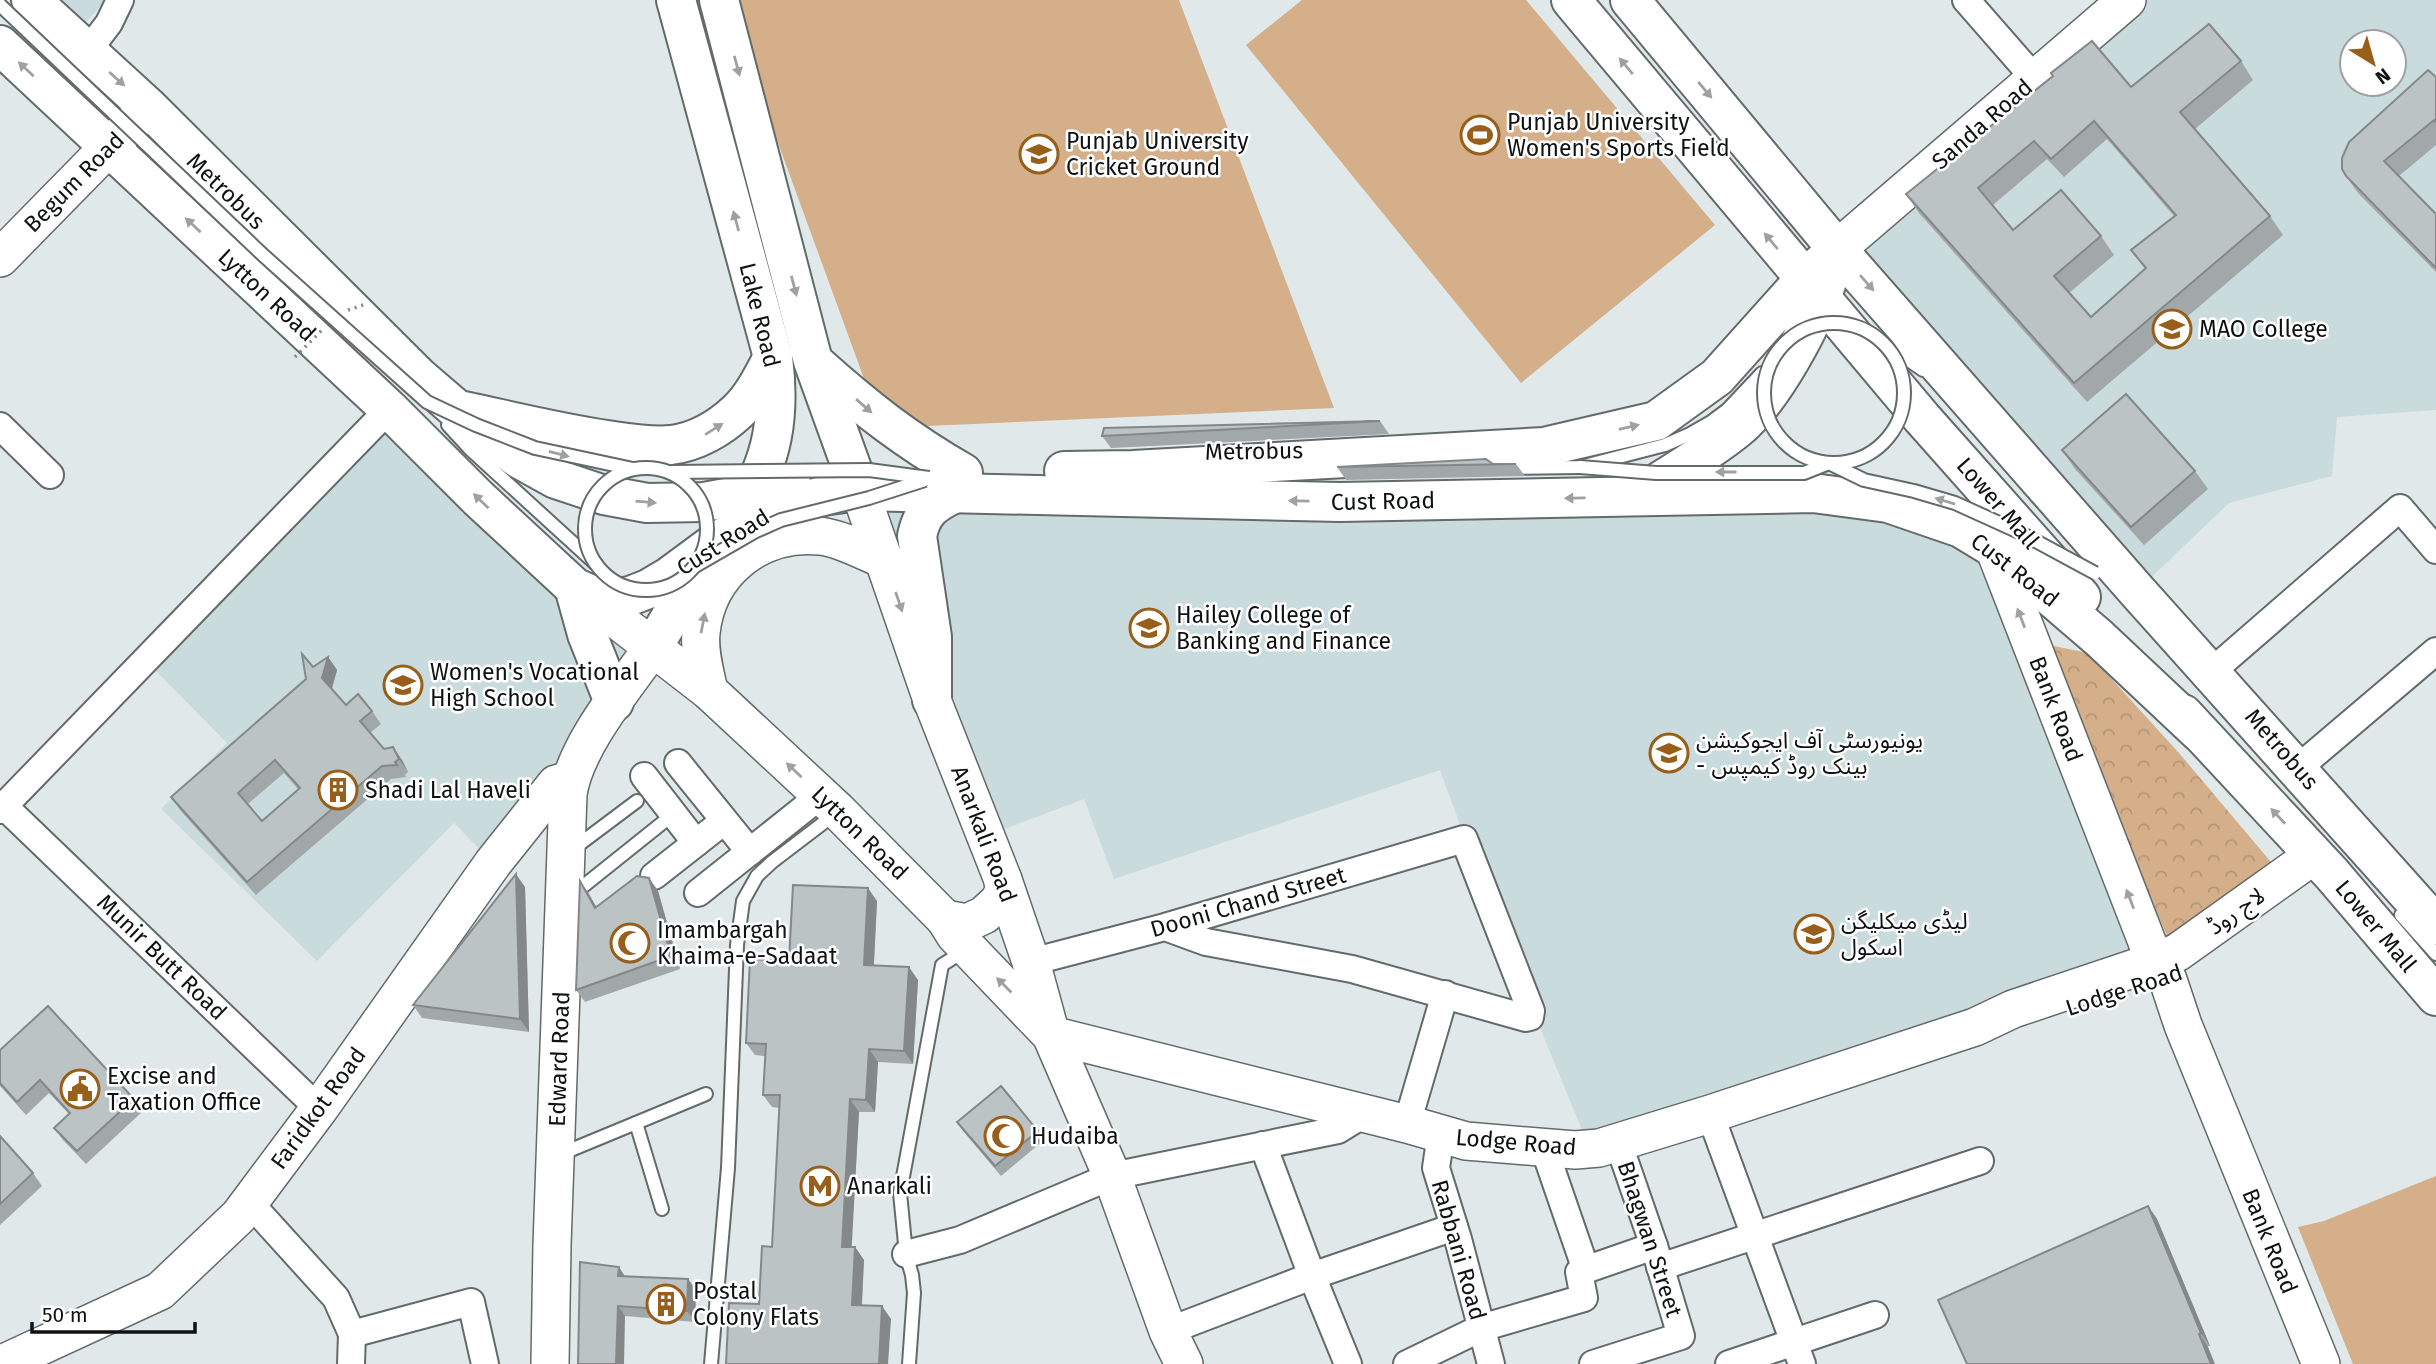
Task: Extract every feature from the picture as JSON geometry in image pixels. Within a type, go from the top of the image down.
[{"type":"main road","name":"Lytton Road","points":[[31,0],[148,107],[434,396]]},
{"type":"main road","name":"Lake Road","points":[[653,647],[705,554],[751,494],[773,440],[777,412],[773,357],[676,0]]},
{"type":"main road","points":[[719,0],[813,361],[857,481]]},
{"type":"main road","name":"Lower Mall","points":[[1572,0],[1812,290],[1922,418],[2199,732],[2323,865],[2436,996]]},
{"type":"main road","name":"Lower Mall","points":[[1630,0],[1837,249],[2421,909]]},
{"type":"main road","name":"Lytton Road","points":[[0,45],[389,410],[530,548]]},
{"type":"main road","points":[[1635,497],[1696,459],[1738,428],[1768,394],[1812,290],[1837,249]]},
{"type":"main road","name":"Cust Road","points":[[954,481],[1544,447],[1656,421],[1717,377],[1812,290]]},
{"type":"main road","points":[[434,396],[577,435],[644,445],[673,445],[698,438],[715,429],[739,410],[755,390],[773,357]]},
{"type":"main road","points":[[813,361],[954,481],[925,512],[920,521],[918,536],[932,638],[932,700]]},
{"type":"main road","name":"Cust Road","points":[[434,396],[518,458],[556,479],[604,495],[647,503],[692,502],[857,481],[954,481],[1340,502],[1813,493],[1888,503],[1961,528],[1994,548],[2099,638],[2199,732]]},
{"type":"main road","name":"Cust Road","points":[[530,548],[585,575],[596,597],[613,599],[630,596],[670,576],[756,518],[857,481]]},
{"type":"main road","points":[[585,575],[587,634],[614,702]]},
{"type":"street","points":[[87,52],[109,23],[120,0]]},
{"type":"street","points":[[1966,0],[2035,79]]},
{"type":"street","name":"Sanda Road","points":[[1837,249],[2127,0]]},
{"type":"street","name":"Begum Road","points":[[0,258],[148,107]]},
{"type":"street","points":[[2,808],[389,410]]},
{"type":"street","points":[[0,426],[50,475]]},
{"type":"street","name":"Bank Road","points":[[1956,456],[1994,548],[2157,976],[2183,1025],[2321,1364]]},
{"type":"street","name":"Anarkali Road","points":[[857,481],[932,700],[1003,880],[1031,962],[1051,1035],[1112,1176],[1180,1356]]},
{"type":"street","points":[[2210,673],[2400,508],[2436,550]]},
{"type":"street","points":[[709,691],[701,652],[701,632],[706,608],[721,579],[743,555],[781,538],[801,535],[823,537],[848,544],[885,560]]},
{"type":"street","name":"Lytton Road","points":[[585,575],[653,647],[709,691],[830,803],[946,919],[967,949],[1051,1035]]},
{"type":"street","points":[[575,768],[614,702],[653,647]]},
{"type":"street","points":[[2297,769],[2436,651]]},
{"type":"street","points":[[678,763],[750,852]]},
{"type":"street","name":"Edward Road","points":[[550,1364],[565,901],[564,856],[575,768]]},
{"type":"street","name":"Faridkot Road","points":[[2,1364],[160,1291],[239,1216],[319,1109],[493,863],[556,784],[575,768]]},
{"type":"street","points":[[640,788],[696,843]]},
{"type":"street","points":[[698,893],[750,852],[830,803]]},
{"type":"street","name":"Munir Butt Road","points":[[2,808],[319,1109]]},
{"type":"street","points":[[654,876],[724,821]]},
{"type":"street","name":"Dooni Chand Street","points":[[1031,962],[1165,927],[1464,839],[1531,1011],[1531,1017],[1526,1018],[1445,994]]},
{"type":"street","name":"Lodge Road","points":[[1051,1035],[1466,1141],[1576,1150],[1600,1147],[1975,1027],[2003,1028],[2082,1004],[2157,976],[2187,971],[2323,865]]},
{"type":"street","points":[[946,919],[967,923],[984,915],[998,902],[1003,892],[1003,880]]},
{"type":"street","points":[[1165,927],[1206,942],[1352,969],[1445,994]]},
{"type":"street","name":"Bank Road","points":[[2157,976],[2161,1032],[2297,1364]]},
{"type":"street","name":"Rabbani Road","points":[[1445,994],[1424,1129],[1491,1364]]},
{"type":"street","points":[[906,1254],[960,1240],[1112,1176],[1338,1130],[1364,1114]]},
{"type":"street","points":[[1710,1114],[1799,1353]]},
{"type":"street","name":"Bhagwan Street","points":[[1593,1364],[1681,1336],[1618,1142]]},
{"type":"street","points":[[1263,1145],[1348,1364]]},
{"type":"street","points":[[1544,1148],[1586,1270]]},
{"type":"street","points":[[1407,1364],[1481,1328],[1584,1298],[1578,1274],[1586,1270],[1756,1237],[1980,1161]]},
{"type":"street","points":[[249,1202],[336,1298],[352,1334],[351,1364]]},
{"type":"street","points":[[1180,1356],[1312,1276],[1454,1227]]},
{"type":"street","points":[[352,1334],[471,1302],[485,1364]]},
{"type":"street","points":[[1729,1364],[1799,1353],[1875,1315]]},
{"type":"lane","name":"Metrobus","points":[[0,5],[263,255],[434,396],[476,425],[534,448],[634,469],[668,472],[869,470],[954,481]]},
{"type":"lane","points":[[1580,467],[1665,445],[1690,434],[1727,410],[1770,365],[1782,346],[1799,332],[1820,325],[1842,324],[1863,330],[1928,374],[1937,384]]},
{"type":"lane","points":[[1484,468],[1580,467],[1657,472],[1804,473],[1829,463],[1850,461],[1870,453],[1886,439],[1898,421],[1903,400],[1902,379],[1895,359],[1881,342]]},
{"type":"lane","points":[[1770,365],[1764,386],[1765,409],[1773,429],[1788,447],[1807,458],[1829,463],[1864,480],[1955,503],[2019,532],[2099,577],[2072,544]]},
{"type":"lane","name":"Metrobus","points":[[434,396],[470,449],[585,575]]},
{"type":"lane","points":[[585,575],[585,526],[589,506],[600,489],[615,477],[634,469]]},
{"type":"lane","name":"Metrobus","points":[[1055,476],[1361,470]]},
{"type":"lane","points":[[668,472],[684,481],[697,495],[705,512],[705,554],[781,520],[869,498],[954,481]]},
{"type":"lane","points":[[564,856],[640,788]]},
{"type":"lane","points":[[711,1364],[728,1168],[737,945],[743,901],[757,876],[830,803]]},
{"type":"lane","points":[[565,901],[666,820]]},
{"type":"lane","points":[[2421,909],[2436,954]]},
{"type":"lane","points":[[909,1364],[914,1293],[906,1254],[901,1193],[942,965],[967,949]]},
{"type":"lane","points":[[555,1157],[706,1094]]},
{"type":"lane","points":[[636,1123],[662,1209]]},
{"type":"shaded area","points":[[48,0],[106,0],[80,29]]},
{"type":"shaded area","name":"MAO College","points":[[2127,0],[2436,0],[2436,410],[2337,417],[2332,476],[2229,503],[2137,591],[1837,249]]},
{"type":"shaded area","name":"Women's Vocational High School","points":[[389,409],[655,656],[504,874],[454,823],[317,961],[161,809],[227,743],[148,663]]},
{"type":"shaded area","points":[[860,491],[1813,493],[1987,550],[2136,961],[1585,1137],[1490,907],[1440,770],[1114,879],[1084,799],[994,833]]},
{"type":"green space","points":[[726,0],[1179,0],[1334,408],[882,428]]},
{"type":"green space","name":"Punjab University Women's Sports Field","points":[[1302,0],[1526,0],[1715,225],[1521,383],[1246,45]]},
{"type":"green space","points":[[2039,643],[2088,653],[2179,753],[2271,862],[2168,938]]},
{"type":"green space","points":[[2436,1176],[2436,1364],[2353,1364],[2298,1227],[2324,1221]]},
{"type":"building","points":[[2209,24],[2241,61],[2180,112],[2270,216],[2074,383],[1906,194],[2053,76],[2051,73],[2092,41],[2131,87]],"holes":[[[2094,121],[2176,215],[2131,250],[2146,268],[2091,317],[2054,276],[2101,236],[2061,190],[2013,230],[1978,188],[2034,141],[2051,159]]]},
{"type":"building","points":[[2428,70],[2436,77],[2436,122],[2434,120],[2384,161],[2436,214],[2436,268],[2342,169],[2342,158],[2349,142],[2397,98],[2408,98],[2408,88]]},
{"type":"building","points":[[2126,394],[2195,471],[2131,527],[2062,450]]},
{"type":"building","points":[[1380,421],[1123,435],[1102,436],[1104,428]]},
{"type":"building","points":[[1486,459],[1493,464],[1516,464],[1337,467]]},
{"type":"building","name":"Shadi Lal Haveli","points":[[302,654],[313,667],[328,657],[322,678],[346,705],[358,694],[372,711],[360,721],[384,749],[393,747],[399,759],[395,762],[397,765],[382,766],[247,882],[171,797],[306,679]],"holes":[[[275,760],[300,788],[262,821],[238,793]]]},
{"type":"building","points":[[516,874],[520,1019],[413,1005]]},
{"type":"building","name":"Imambargah Khaima-e-Sadaat","points":[[637,876],[649,878],[671,956],[576,990],[580,881],[595,908]]},
{"type":"building","name":"Anarkali","points":[[793,885],[868,888],[864,965],[909,967],[904,1051],[869,1049],[866,1100],[850,1099],[842,1247],[855,1247],[852,1305],[882,1306],[879,1364],[726,1364],[729,1303],[759,1304],[762,1246],[772,1247],[780,1095],[763,1095],[766,1044],[746,1043],[750,959],[789,961]]},
{"type":"building","points":[[48,1006],[134,1099],[77,1151],[54,1128],[70,1113],[40,1080],[17,1102],[0,1083],[0,1050]]},
{"type":"building","name":"Hudaiba","points":[[1001,1086],[1038,1131],[995,1166],[957,1122]]},
{"type":"building","points":[[0,1136],[33,1173],[0,1204]]},
{"type":"building","points":[[2148,1206],[2201,1333],[2199,1334],[2211,1364],[1967,1364],[1938,1300]]},
{"type":"building","points":[[580,1262],[619,1267],[618,1276],[688,1279],[687,1311],[618,1306],[616,1364],[578,1364]]},
{"type":"place","name":"Punjab University Women's Sports Field","points":[[1480,135]]},
{"type":"place","name":"Punjab University Cricket Ground","points":[[1039,154]]},
{"type":"place","name":"MAO College","points":[[2172,329]]},
{"type":"place","name":"Hailey College of Banking and Finance","points":[[1149,628]]},
{"type":"place","name":"Women's Vocational High School","points":[[403,685]]},
{"type":"place","name":"یونیورسٹی آف ایجوکیشن - بینک روڈ کیمپس","points":[[1669,753]]},
{"type":"place","name":"Shadi Lal Haveli","points":[[338,790]]},
{"type":"place","name":"لیڈی میکلیگن اسکول","points":[[1814,934]]},
{"type":"place","name":"Imambargah Khaima-e-Sadaat","points":[[630,943]]},
{"type":"place","name":"Excise and Taxation Office","points":[[80,1089]]},
{"type":"place","name":"Hudaiba","points":[[1004,1136]]},
{"type":"place","name":"Anarkali","points":[[820,1186]]},
{"type":"place","name":"Postal Colony Flats","points":[[666,1304]]}]
